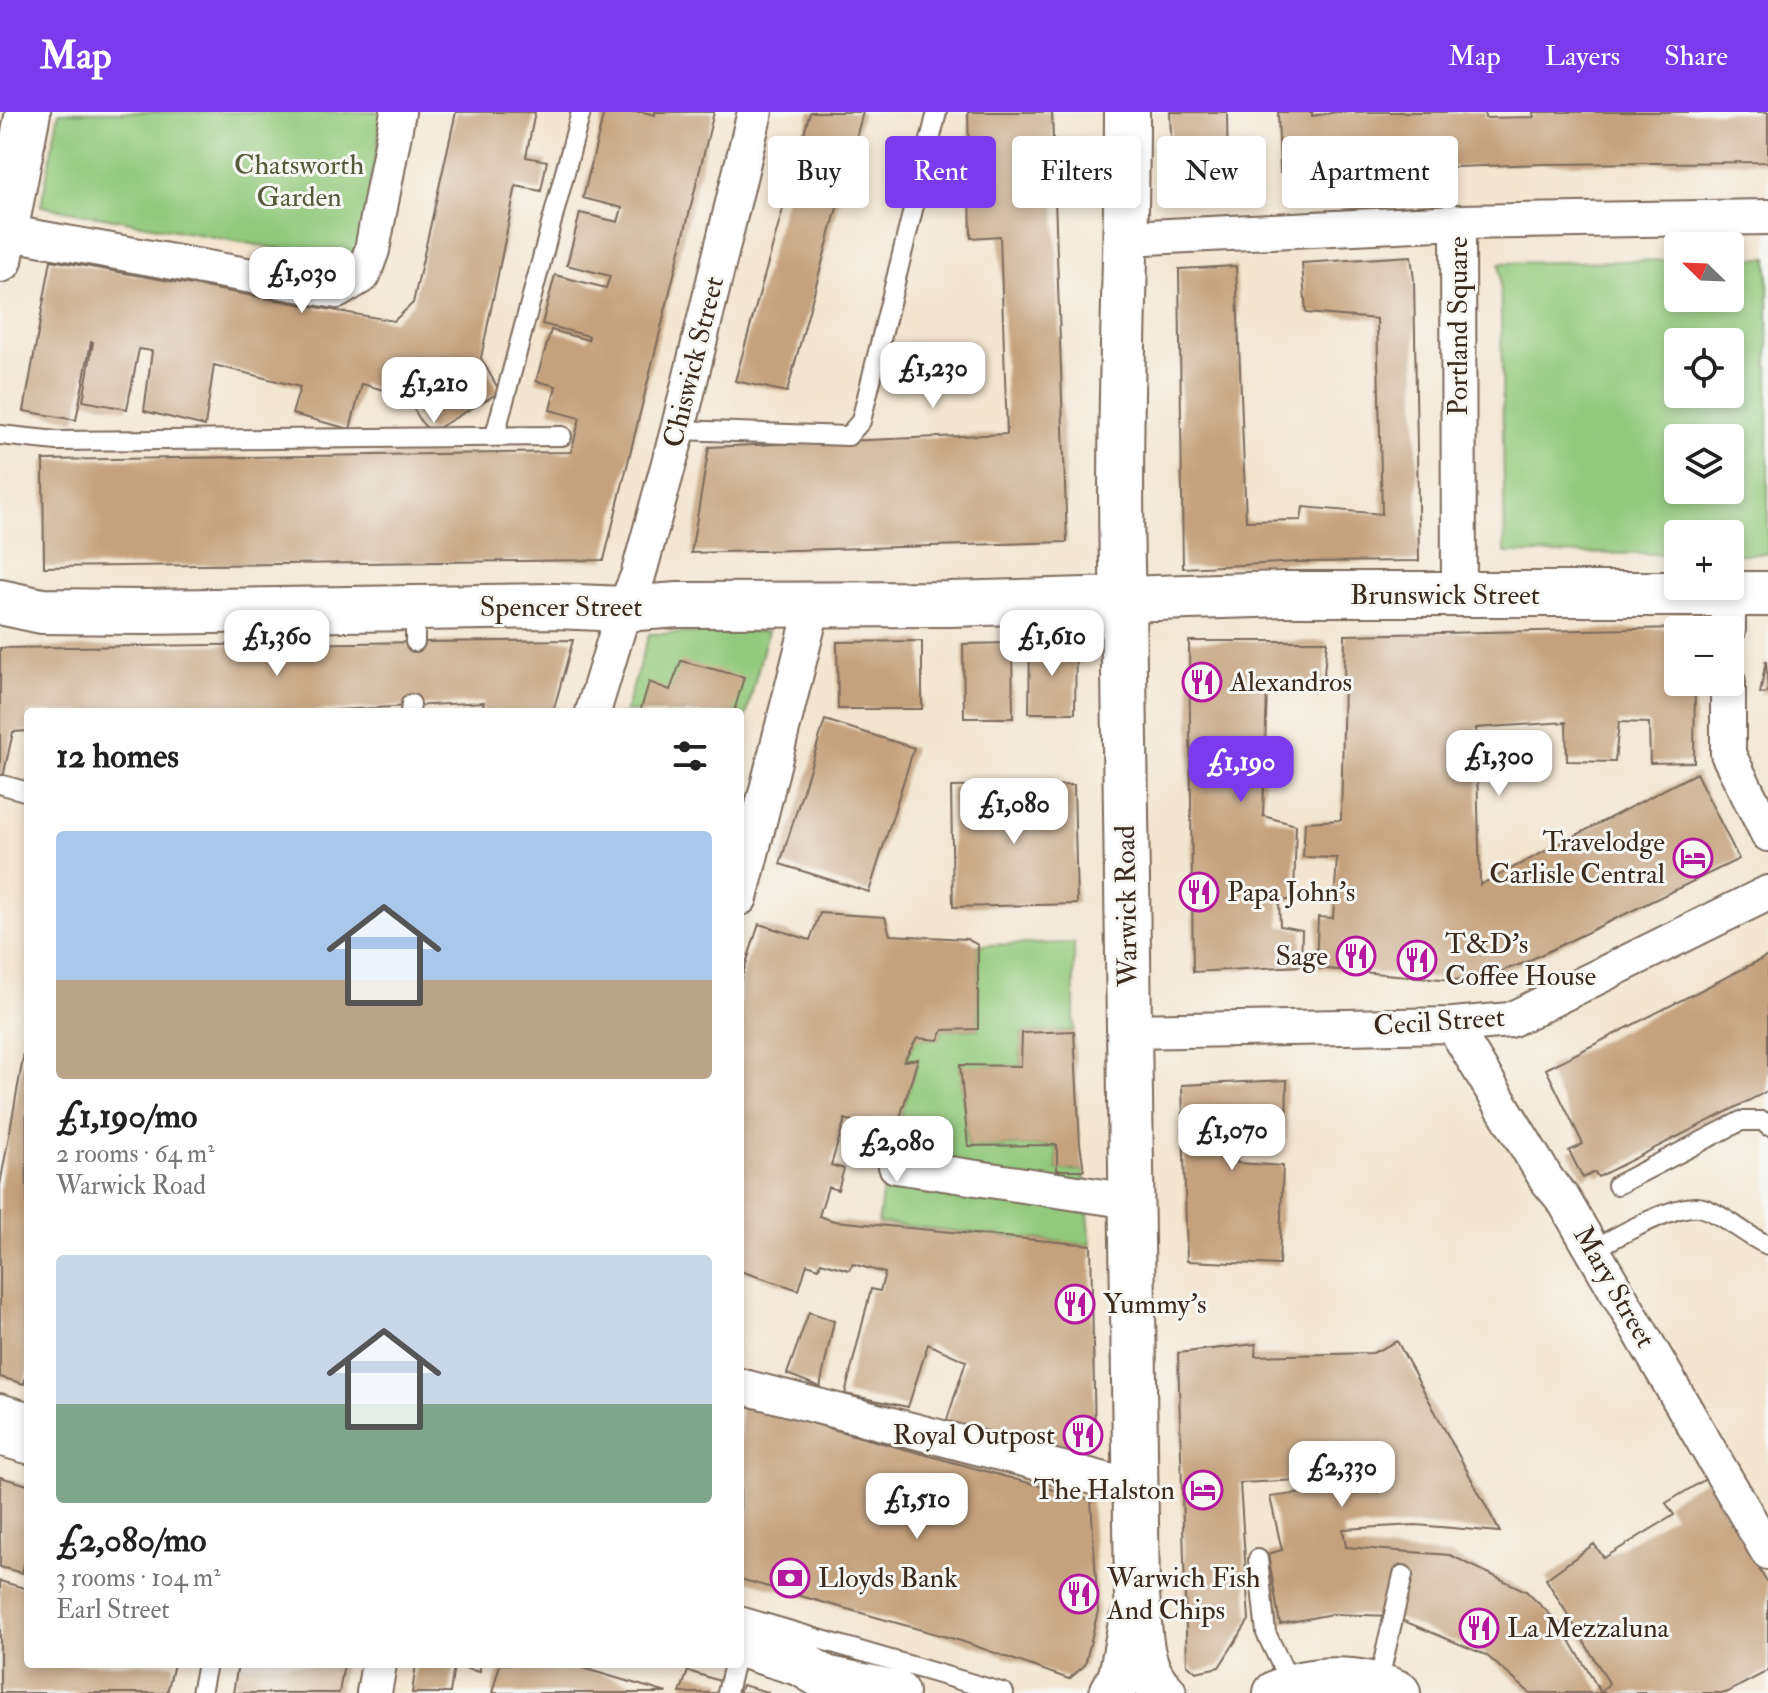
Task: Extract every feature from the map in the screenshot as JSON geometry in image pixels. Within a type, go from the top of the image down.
[{"type":"main road","points":[[3,230],[28,112]]},
{"type":"main road","name":"Warwick Road","points":[[1127,112],[1121,540],[1137,1594],[1141,1649],[1155,1685],[1164,1693]]},
{"type":"main road","name":"Brunswick Street","points":[[1123,599],[1285,594],[1459,595],[1741,606]]},
{"type":"main road","name":"Spencer Street","points":[[0,602],[42,611],[142,612],[415,625],[678,605],[1123,599]]},
{"type":"main road","points":[[0,1433],[24,1440]]},
{"type":"main road","points":[[1112,1693],[1121,1676],[1137,1594]]},
{"type":"main road","points":[[744,1646],[802,1664],[827,1685],[896,1693]]},
{"type":"main road","points":[[1283,1689],[1330,1680],[1388,1688]]},
{"type":"street","points":[[3,230],[337,291],[363,275],[372,250],[398,112]]},
{"type":"street","name":"Chiswick Street","points":[[594,708],[624,609],[638,576],[678,430],[755,112]]},
{"type":"street","name":"Portland Square","points":[[1459,595],[1458,222],[1768,217]]},
{"type":"street","points":[[1127,238],[1458,222]]},
{"type":"street","points":[[744,882],[813,605]]},
{"type":"street","points":[[1728,696],[1728,754],[1768,834]]},
{"type":"street","name":"Cecil Street","points":[[1129,1031],[1453,1025],[1510,1020],[1768,893]]},
{"type":"street","name":"Mary Street","points":[[1453,1025],[1547,1180],[1563,1199],[1768,1552]]},
{"type":"street","points":[[896,1166],[1131,1201]]},
{"type":"street","points":[[744,1387],[1136,1488]]},
{"type":"street","points":[[374,1693],[378,1668]]},
{"type":"lane","points":[[495,435],[581,112]]},
{"type":"lane","points":[[678,430],[848,436],[861,421],[937,112]]},
{"type":"lane","points":[[0,435],[57,441],[562,436]]},
{"type":"lane","points":[[3,785],[24,791]]},
{"type":"lane","points":[[1617,1185],[1741,1121],[1763,1121],[1768,1126]]},
{"type":"lane","points":[[1592,1250],[1677,1210],[1699,1207],[1768,1245]]},
{"type":"lane","points":[[0,1403],[24,1410]]},
{"type":"lane","points":[[1258,1559],[1266,1633],[1283,1689]]},
{"type":"lane","points":[[1388,1688],[1403,1575]]},
{"type":"lane","points":[[744,1617],[1004,1693]]},
{"type":"lane","points":[[201,1693],[206,1668]]},
{"type":"lane","points":[[727,1693],[733,1668]]},
{"type":"green space","name":"Chatsworth Garden","points":[[59,112],[383,112],[358,263],[41,206]]},
{"type":"green space","points":[[1768,258],[1768,554],[1744,554],[1744,520],[1664,520],[1664,554],[1505,553],[1500,263],[1664,260],[1664,312],[1744,312],[1744,259]]},
{"type":"green space","points":[[768,631],[744,724],[744,708],[626,708],[649,634]]},
{"type":"green space","points":[[1074,943],[1074,1031],[1022,1033],[1021,1066],[960,1066],[968,1146],[1057,1145],[1057,1170],[1084,1170],[1091,1245],[878,1223],[891,1133],[895,1133],[918,1060],[904,1061],[917,1038],[938,1040],[943,1030],[978,1029],[978,945]]},
{"type":"building","points":[[456,112],[535,112],[526,157],[547,161],[541,191],[516,186],[481,358],[500,392],[431,432],[406,396],[362,384],[350,429],[292,414],[300,387],[214,365],[205,426],[144,411],[152,351],[139,349],[127,409],[83,401],[91,342],[76,420],[24,411],[51,260],[394,321],[413,303]]},
{"type":"building","points":[[604,112],[655,115],[655,112],[714,112],[604,560],[44,567],[43,460],[571,452],[580,418],[550,410],[556,386],[536,381],[551,330],[588,340],[589,336],[542,324],[555,275],[606,288],[610,276],[567,265],[580,213],[618,222],[622,208],[583,198]]},
{"type":"building","points":[[810,112],[863,112],[856,136],[803,136]]},
{"type":"building","points":[[968,112],[1052,112],[1053,136],[1012,136],[1012,208],[1055,208],[1067,542],[691,553],[709,447],[1007,434],[1000,236],[971,238],[970,208],[996,208],[996,136],[969,136]]},
{"type":"building","points":[[1170,112],[1227,112],[1227,136],[1171,136]]},
{"type":"building","points":[[1278,112],[1312,112],[1312,116],[1337,112],[1485,112],[1485,118],[1534,117],[1533,112],[1768,112],[1768,162],[1458,167],[1458,136],[1282,136],[1280,173]]},
{"type":"building","points":[[783,208],[837,208],[787,392],[735,381]]},
{"type":"building","points":[[1411,256],[1419,561],[1298,562],[1183,568],[1179,269],[1236,266],[1246,521],[1301,520],[1303,507],[1382,514],[1377,319],[1306,313],[1302,263]]},
{"type":"building","points":[[1664,628],[1664,696],[1695,696],[1694,762],[1650,763],[1649,723],[1619,722],[1615,762],[1567,761],[1566,722],[1476,728],[1480,885],[1696,773],[1739,859],[1524,963],[1488,976],[1453,980],[1316,968],[1318,917],[1333,918],[1337,858],[1303,857],[1305,822],[1341,820],[1345,635]]},
{"type":"building","points":[[573,640],[554,708],[482,708],[484,702],[374,708],[24,708],[24,731],[13,732],[0,791],[0,648]]},
{"type":"building","points":[[922,641],[922,709],[838,709],[837,642]]},
{"type":"building","points":[[1189,641],[1327,641],[1323,685],[1267,688],[1263,816],[1296,825],[1294,899],[1279,901],[1280,926],[1302,930],[1301,966],[1193,972]]},
{"type":"building","points":[[1030,642],[1076,642],[1075,713],[1029,713]]},
{"type":"building","points":[[1012,643],[1013,718],[964,718],[963,644]]},
{"type":"building","points":[[1766,660],[1768,693],[1760,694]]},
{"type":"building","points":[[681,661],[744,677],[735,708],[641,708],[649,682],[670,690]]},
{"type":"building","points":[[825,720],[914,748],[869,892],[780,864]]},
{"type":"building","points":[[1074,785],[1077,904],[953,907],[951,787]]},
{"type":"building","points":[[820,913],[885,917],[890,935],[967,939],[978,945],[978,1029],[943,1030],[938,1040],[917,1038],[904,1061],[918,1059],[895,1134],[845,1119],[831,1165],[844,1169],[838,1190],[828,1187],[819,1216],[834,1221],[1091,1245],[1095,1436],[1075,1462],[975,1428],[972,1437],[945,1426],[966,1361],[928,1344],[908,1407],[845,1394],[871,1289],[880,1291],[885,1273],[853,1264],[849,1270],[821,1262],[819,1268],[807,1264],[799,1290],[744,1272],[744,970],[759,924],[810,940]]},
{"type":"building","points":[[1768,956],[1768,1091],[1598,1177],[1595,1172],[1583,1178],[1569,1151],[1583,1144],[1546,1069]]},
{"type":"building","points":[[1074,1031],[1084,1170],[1057,1170],[1057,1145],[968,1146],[960,1065],[1021,1066],[1022,1033]]},
{"type":"building","points":[[24,1053],[24,1384],[0,1377],[0,1185]]},
{"type":"building","points":[[1287,1080],[1286,1138],[1239,1134],[1237,1163],[1283,1166],[1279,1265],[1187,1261],[1182,1085]]},
{"type":"building","points":[[809,1312],[834,1321],[820,1387],[787,1374]]},
{"type":"building","points":[[1397,1341],[1500,1532],[1416,1525],[1343,1529],[1346,1547],[1450,1555],[1526,1591],[1561,1625],[1601,1693],[1530,1693],[1486,1655],[1392,1616],[1332,1614],[1280,1624],[1268,1554],[1282,1550],[1270,1497],[1303,1493],[1300,1480],[1240,1483],[1249,1620],[1219,1667],[1196,1672],[1187,1664],[1178,1353],[1256,1344],[1255,1356],[1373,1353]]},
{"type":"building","points":[[744,1403],[1091,1500],[1098,1611],[1085,1665],[1069,1679],[961,1641],[744,1580]]},
{"type":"building","points":[[0,1477],[24,1484],[24,1564],[22,1573],[0,1567]]},
{"type":"building","points":[[1706,1479],[1768,1584],[1768,1671],[1726,1693],[1601,1693],[1609,1683],[1546,1579],[1594,1544],[1604,1558],[1674,1515],[1666,1503]]},
{"type":"building","points":[[0,1581],[24,1588],[24,1668],[173,1668],[167,1693],[0,1693]]},
{"type":"building","points":[[237,1668],[343,1668],[339,1693],[233,1693]]},
{"type":"building","points":[[415,1668],[454,1668],[450,1693],[412,1693]]},
{"type":"building","points":[[499,1668],[583,1668],[667,1693],[492,1693]]},
{"type":"building","points":[[688,1671],[723,1682],[720,1693],[680,1693]]},
{"type":"building","points":[[742,1685],[768,1692],[768,1693],[739,1693]]},
{"type":"place","name":"Alexandros","points":[[1202,682]]},
{"type":"place","name":"Travelodge Carlisle Central","points":[[1693,858]]},
{"type":"place","name":"Papa John's","points":[[1199,892]]},
{"type":"place","name":"Sage","points":[[1356,956]]},
{"type":"place","name":"T&D's Coffee House","points":[[1417,960]]},
{"type":"place","name":"Yummy's","points":[[1075,1304]]},
{"type":"place","name":"Royal Outpost","points":[[1083,1435]]},
{"type":"place","name":"The Halston","points":[[1203,1490]]},
{"type":"place","name":"Lloyds Bank","points":[[790,1578]]},
{"type":"place","name":"Warwich Fish And Chips","points":[[1079,1594]]},
{"type":"place","name":"La Mezzaluna","points":[[1479,1628]]}]
